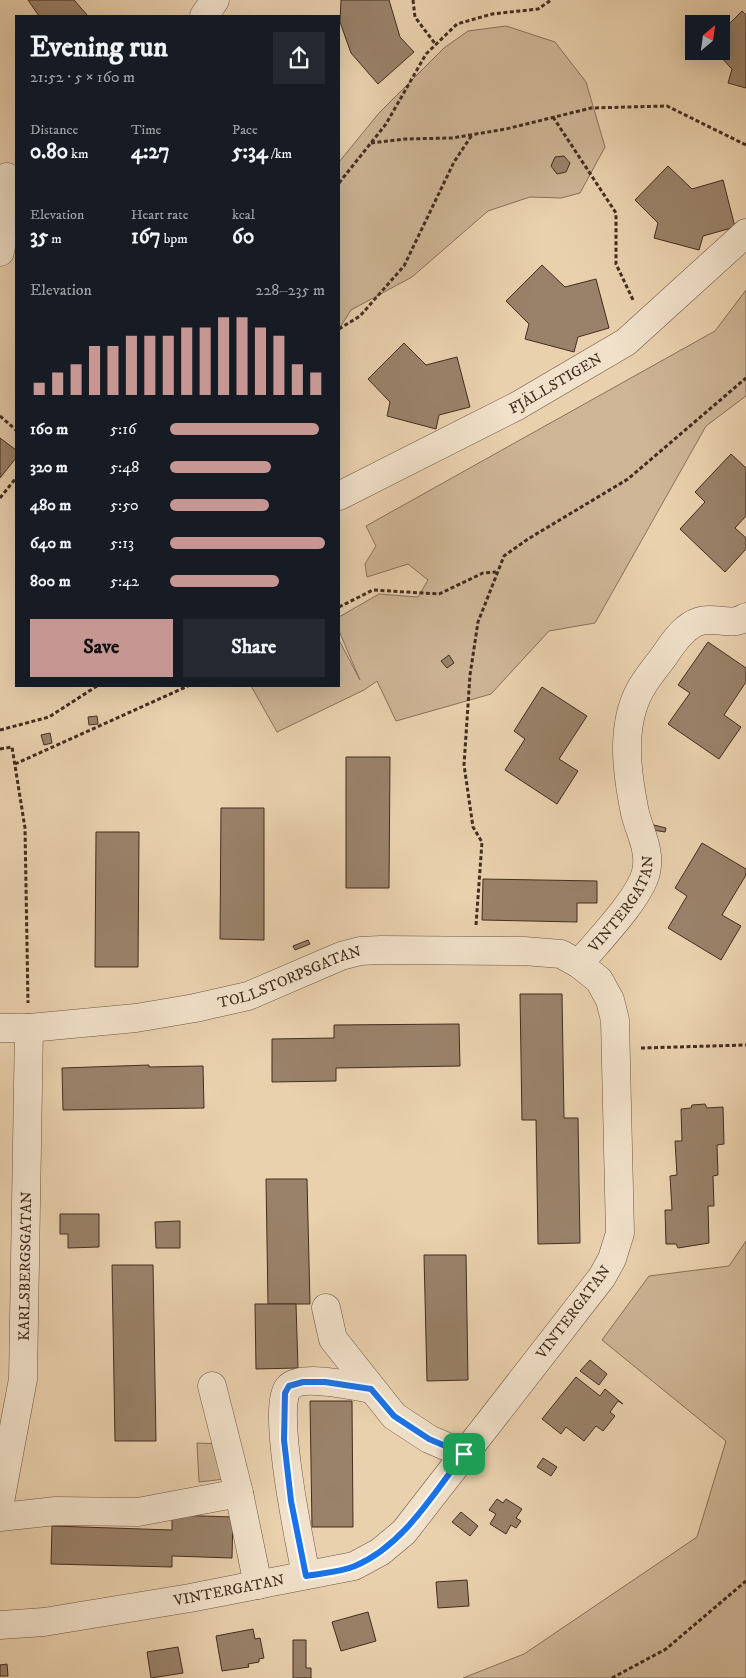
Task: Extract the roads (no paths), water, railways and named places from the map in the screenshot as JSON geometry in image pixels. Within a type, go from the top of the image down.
[{"type":"street","points":[[205,15],[215,0]]},
{"type":"street","points":[[0,252],[9,200],[8,177]]},
{"type":"street","name":"FJÄLLSTIGEN","points":[[340,495],[517,406],[626,342],[746,233]]},
{"type":"street","name":"VINTERGATAN","points":[[0,1625],[44,1622],[306,1576],[354,1566],[380,1552],[404,1532],[602,1277],[612,1259],[620,1232],[615,1020],[610,1000],[599,980],[580,964],[639,890],[646,872],[647,850],[637,820],[627,776],[631,712],[639,690],[684,630],[697,621],[714,618],[740,621],[746,617]]},
{"type":"street","name":"TOLLSTORPSGATAN","points":[[0,1028],[29,1028],[136,1018],[195,1008],[248,996],[360,951],[561,954],[580,964]]},
{"type":"street","name":"KARLSBERGSGATAN","points":[[0,1502],[23,1379],[29,1028]]},
{"type":"street","points":[[326,1308],[333,1338],[394,1416],[429,1439],[464,1454]]},
{"type":"street","points":[[306,1576],[288,1475],[284,1440],[285,1393],[289,1386],[303,1382],[325,1382],[371,1389]]},
{"type":"street","points":[[212,1386],[239,1493],[258,1585]]},
{"type":"street","points":[[0,1517],[56,1511],[138,1512],[239,1493]]}]
